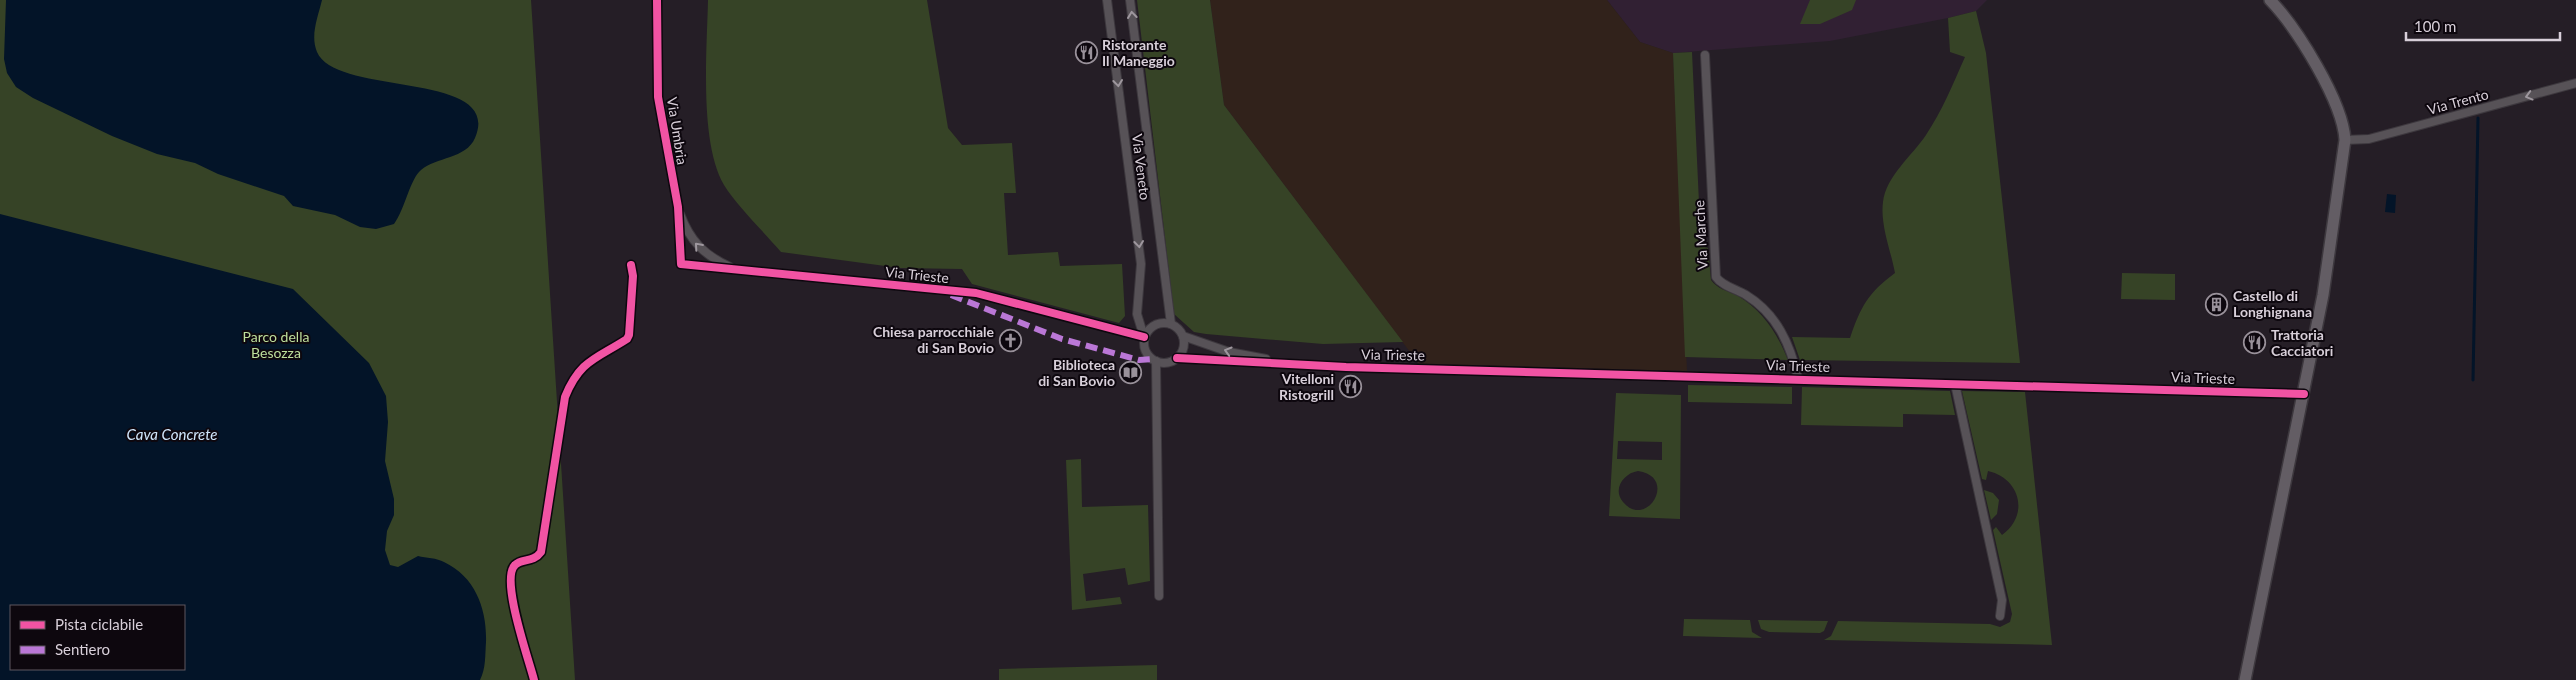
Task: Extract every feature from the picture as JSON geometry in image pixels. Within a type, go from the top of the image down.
[{"type":"street","name":"Via Umbria","points":[[657,0],[658,97],[678,208],[681,264]]},
{"type":"street","name":"Via Veneto","points":[[1107,0],[1141,264],[1137,314],[1144,337]]},
{"type":"street","name":"Via Veneto","points":[[1130,0],[1171,324]]},
{"type":"street","points":[[2245,680],[2304,394],[2329,259],[2345,140],[2343,122],[2329,90],[2301,43],[2270,0]]},
{"type":"street","name":"Via Marche","points":[[1705,55],[1716,277],[1723,284],[1751,299],[1772,317],[1788,345],[1798,378]]},
{"type":"street","name":"Via Trento","points":[[2345,140],[2370,139],[2576,83]]},
{"type":"street","name":"Via Umbria","points":[[678,208],[687,231],[696,246],[715,260],[734,270]]},
{"type":"street","name":"Via Trieste","points":[[681,264],[976,293],[1144,337]]},
{"type":"street","points":[[1161,323],[1171,324],[1183,336],[1230,352],[1292,365],[1177,358],[1168,362],[1156,361],[1145,350],[1144,337],[1155,325],[1161,323]]},
{"type":"street","points":[[1177,358],[1183,348],[1183,336]]},
{"type":"street","points":[[1156,361],[1158,596]]},
{"type":"street","name":"Via Trieste","points":[[1292,365],[2304,394]]},
{"type":"street","points":[[1955,384],[2002,600],[2000,616]]},
{"type":"shaded area","points":[[1210,0],[1607,0],[1640,42],[1673,53],[1687,371],[1419,364],[1224,105]]},
{"type":"shaded area","points":[[1607,0],[1987,0],[1976,11],[1830,41],[1673,53],[1640,42]]},
{"type":"green space","name":"Parco della Besozza","points":[[0,0],[531,0],[575,680],[0,680]]},
{"type":"green space","points":[[708,0],[927,0],[948,128],[962,145],[1012,143],[1016,193],[1004,193],[1008,255],[1058,252],[1060,266],[1122,264],[1125,316],[1119,323],[972,284],[962,269],[900,268],[781,252],[729,193],[716,167],[711,145],[706,95]]},
{"type":"green space","points":[[1137,0],[1210,0],[1224,105],[1403,342],[1323,344],[1206,334],[1194,332],[1174,314]]},
{"type":"green space","points":[[1810,0],[1856,0],[1852,10],[1820,24],[1800,24]]},
{"type":"green space","points":[[1976,11],[1986,53],[2020,363],[1800,360],[1792,337],[1850,338],[1866,301],[1878,287],[1895,273],[1883,220],[1882,211],[1885,193],[1894,175],[1932,126],[1965,57],[1950,52],[1948,18]]},
{"type":"green space","points":[[1692,52],[1701,246],[1708,248],[1711,280],[1720,288],[1747,302],[1762,316],[1774,332],[1788,360],[1685,357],[1673,53]]},
{"type":"green space","points":[[2122,273],[2175,274],[2175,300],[2121,299]]},
{"type":"green space","points":[[1688,385],[1792,387],[1792,404],[1688,402]]},
{"type":"green space","points":[[1802,387],[1950,391],[1955,415],[1903,414],[1903,427],[1801,425]]},
{"type":"green space","points":[[1962,391],[2025,392],[2052,645],[1824,640],[1831,636],[1838,621],[1990,624],[2000,627],[2010,622],[2012,614],[1993,530],[1996,527],[2002,535],[2011,527],[2016,518],[2018,498],[2008,481],[1999,475],[1988,471],[1986,480],[1982,479]]},
{"type":"green space","points":[[1616,393],[1681,395],[1680,519],[1609,516]],"holes":[[[1618,441],[1662,442],[1662,460],[1617,459]],[[1638,471],[1650,475],[1656,482],[1657,491],[1649,506],[1641,510],[1632,509],[1623,502],[1619,492],[1619,487],[1624,478]]]},
{"type":"green space","points":[[1081,459],[1082,507],[1148,505],[1150,581],[1128,585],[1125,568],[1083,574],[1086,601],[1120,597],[1122,604],[1072,610],[1066,460]]},
{"type":"green space","points":[[1984,490],[1993,493],[1999,500],[1997,514],[1991,520]]},
{"type":"green space","points":[[1684,619],[1750,620],[1752,632],[1762,638],[1683,636]]},
{"type":"green space","points":[[1758,620],[1828,621],[1824,631],[1820,633],[1769,632],[1761,629]]},
{"type":"green space","points":[[1157,665],[1157,680],[999,680],[999,669]]},
{"type":"water","points":[[6,0],[322,0],[315,26],[314,39],[317,52],[330,66],[354,75],[443,93],[465,102],[477,117],[475,138],[465,150],[434,162],[417,174],[394,224],[376,229],[360,227],[335,215],[293,206],[284,196],[218,174],[195,163],[157,154],[112,136],[33,98],[16,87],[7,73],[4,59]]},
{"type":"water","points":[[2387,194],[2396,195],[2395,213],[2385,212]]},
{"type":"water","name":"Cava Concrete","points":[[0,214],[293,289],[369,363],[386,396],[388,422],[385,461],[394,499],[394,515],[387,531],[385,550],[390,565],[398,567],[418,556],[438,560],[455,568],[472,585],[482,607],[486,630],[485,662],[480,680],[0,680]]},
{"type":"waterway","points":[[2473,380],[2478,118]]},
{"type":"marked path","points":[[951,295],[1062,339],[1139,360],[1152,359]]},
{"type":"cycle path","points":[[657,0],[658,97],[678,207],[681,264],[976,293],[1144,337]]},
{"type":"cycle path","points":[[534,680],[513,602],[511,573],[515,565],[535,558],[541,552],[565,397],[583,368],[598,356],[627,339],[629,335],[633,276],[631,265]]},
{"type":"cycle path","points":[[1177,358],[1346,367],[2304,394]]},
{"type":"place","name":"Ristorante Il Maneggio","points":[[1086,53]]},
{"type":"place","name":"Castello di Longhignana","points":[[2217,304]]},
{"type":"place","name":"Chiesa parrocchiale di San Bovio","points":[[1010,340]]},
{"type":"place","name":"Trattoria Cacciatori","points":[[2255,343]]},
{"type":"place","name":"Biblioteca di San Bovio","points":[[1131,373]]},
{"type":"place","name":"Vitelloni Ristogrill","points":[[1350,387]]}]
